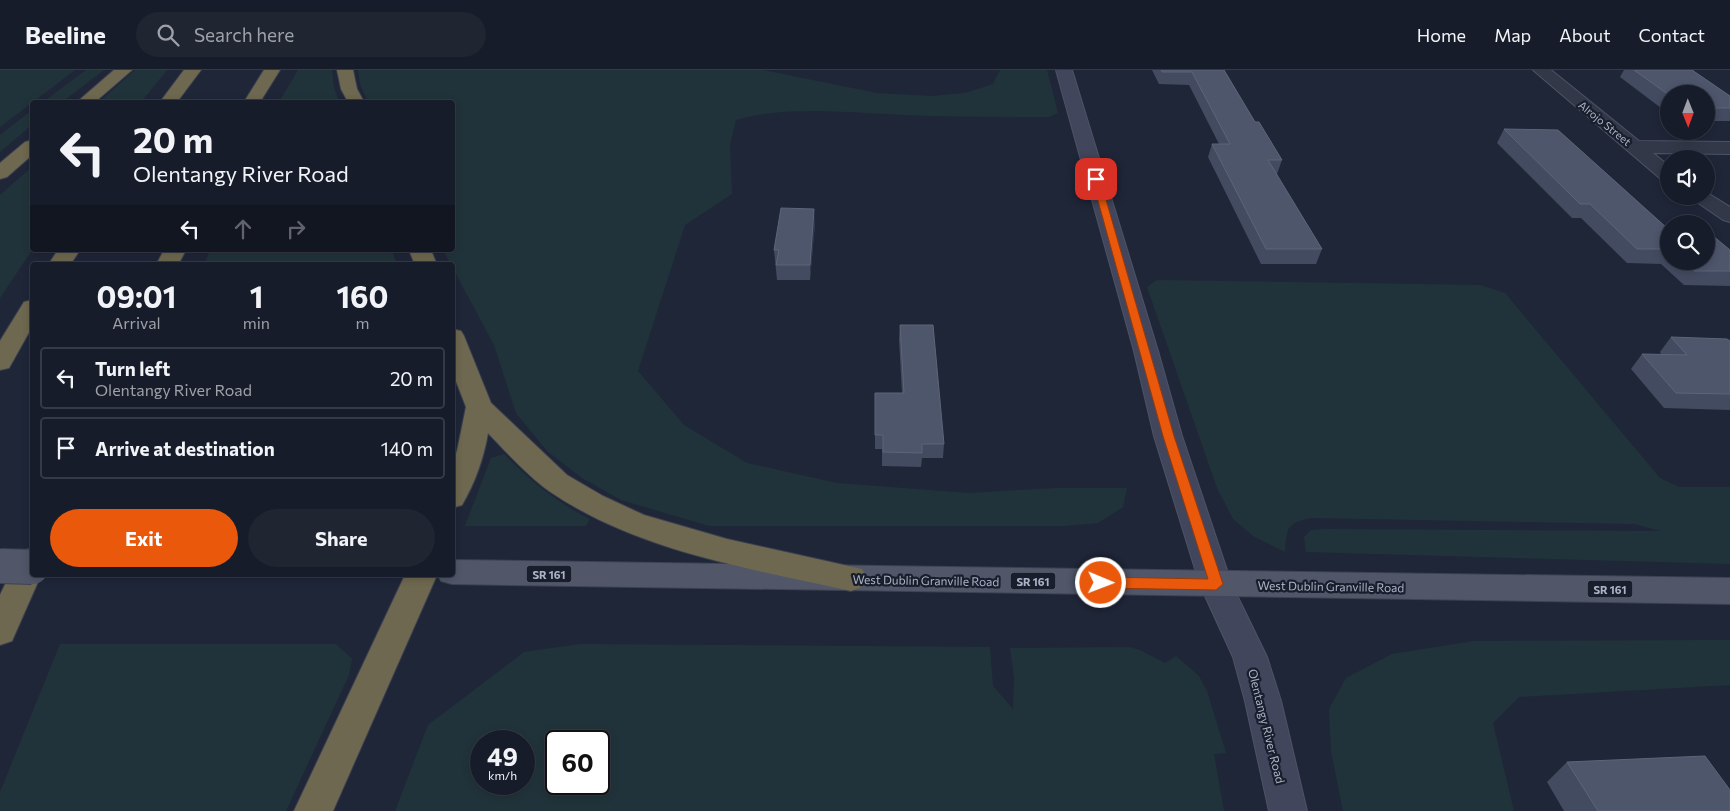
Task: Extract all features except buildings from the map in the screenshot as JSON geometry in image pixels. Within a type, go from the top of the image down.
[{"type":"highway","points":[[87,100],[124,70]]},
{"type":"highway","points":[[170,100],[193,70]]},
{"type":"highway","points":[[253,100],[272,70]]},
{"type":"highway","points":[[345,70],[349,88],[355,100]]},
{"type":"highway","points":[[0,173],[30,148]]},
{"type":"highway","points":[[0,362],[30,310]]},
{"type":"highway","points":[[455,344],[480,407],[500,429],[557,482],[593,504],[635,524],[726,550],[851,578]]},
{"type":"highway","points":[[455,490],[471,451],[480,407]]},
{"type":"highway","points":[[0,632],[30,564]]},
{"type":"highway","points":[[313,811],[420,577]]},
{"type":"main road","name":"Olentangy River Road","points":[[1064,70],[1141,332],[1168,436],[1216,584],[1250,657],[1263,701],[1288,811]]},
{"type":"main road","points":[[0,566],[30,567]]},
{"type":"main road","name":"West Dublin Granville Road","points":[[455,572],[1730,591]]},
{"type":"street","name":"Alrojo Street","points":[[1540,70],[1660,169]]},
{"type":"street","points":[[1635,148],[1730,148]]},
{"type":"street","points":[[1712,205],[1730,216]]},
{"type":"shaded area","points":[[0,70],[75,70],[36,100],[30,100],[30,104],[0,127]]},
{"type":"shaded area","points":[[86,70],[104,70],[65,100],[46,100]]},
{"type":"shaded area","points":[[135,70],[167,70],[143,100],[101,100]]},
{"type":"shaded area","points":[[298,70],[332,70],[334,88],[338,100],[280,100]]},
{"type":"shaded area","points":[[358,70],[763,70],[877,93],[932,96],[965,93],[993,84],[1000,70],[1047,70],[1058,113],[1049,117],[940,116],[797,111],[755,115],[736,120],[730,145],[732,194],[685,225],[638,371],[684,425],[747,463],[837,483],[969,493],[1057,488],[1127,488],[1123,507],[1098,523],[1065,526],[709,526],[621,500],[582,478],[547,451],[516,413],[494,345],[455,272],[455,262],[449,262],[444,252],[455,252],[455,100],[367,100],[360,84]]},
{"type":"shaded area","points":[[30,112],[30,127],[0,152],[0,135]]},
{"type":"shaded area","points":[[30,169],[31,252],[0,298],[0,195]]},
{"type":"shaded area","points":[[209,252],[393,252],[396,262],[205,262]]},
{"type":"shaded area","points":[[1157,280],[1480,285],[1505,293],[1660,478],[1679,487],[1730,487],[1730,564],[1306,552],[1304,537],[1311,530],[1326,529],[1660,531],[1635,524],[1311,518],[1297,522],[1289,528],[1285,552],[1253,536],[1233,519],[1217,488],[1147,287]]},
{"type":"shaded area","points":[[504,454],[544,490],[590,519],[586,526],[465,526],[491,458]]},
{"type":"shaded area","points":[[1730,640],[1730,685],[1519,697],[1493,723],[1514,811],[1343,811],[1331,751],[1329,709],[1346,678],[1392,654],[1474,641]]},
{"type":"shaded area","points":[[60,644],[336,644],[352,659],[349,675],[286,811],[0,811],[0,792]]},
{"type":"shaded area","points":[[580,644],[990,647],[993,686],[1013,709],[1014,678],[1010,648],[1129,647],[1140,650],[1165,663],[1176,656],[1199,676],[1207,691],[1226,753],[1214,754],[1224,811],[395,811],[428,725],[524,652]]},
{"type":"route","points":[[1096,179],[1146,351],[1168,436],[1216,584],[1101,583]]}]
